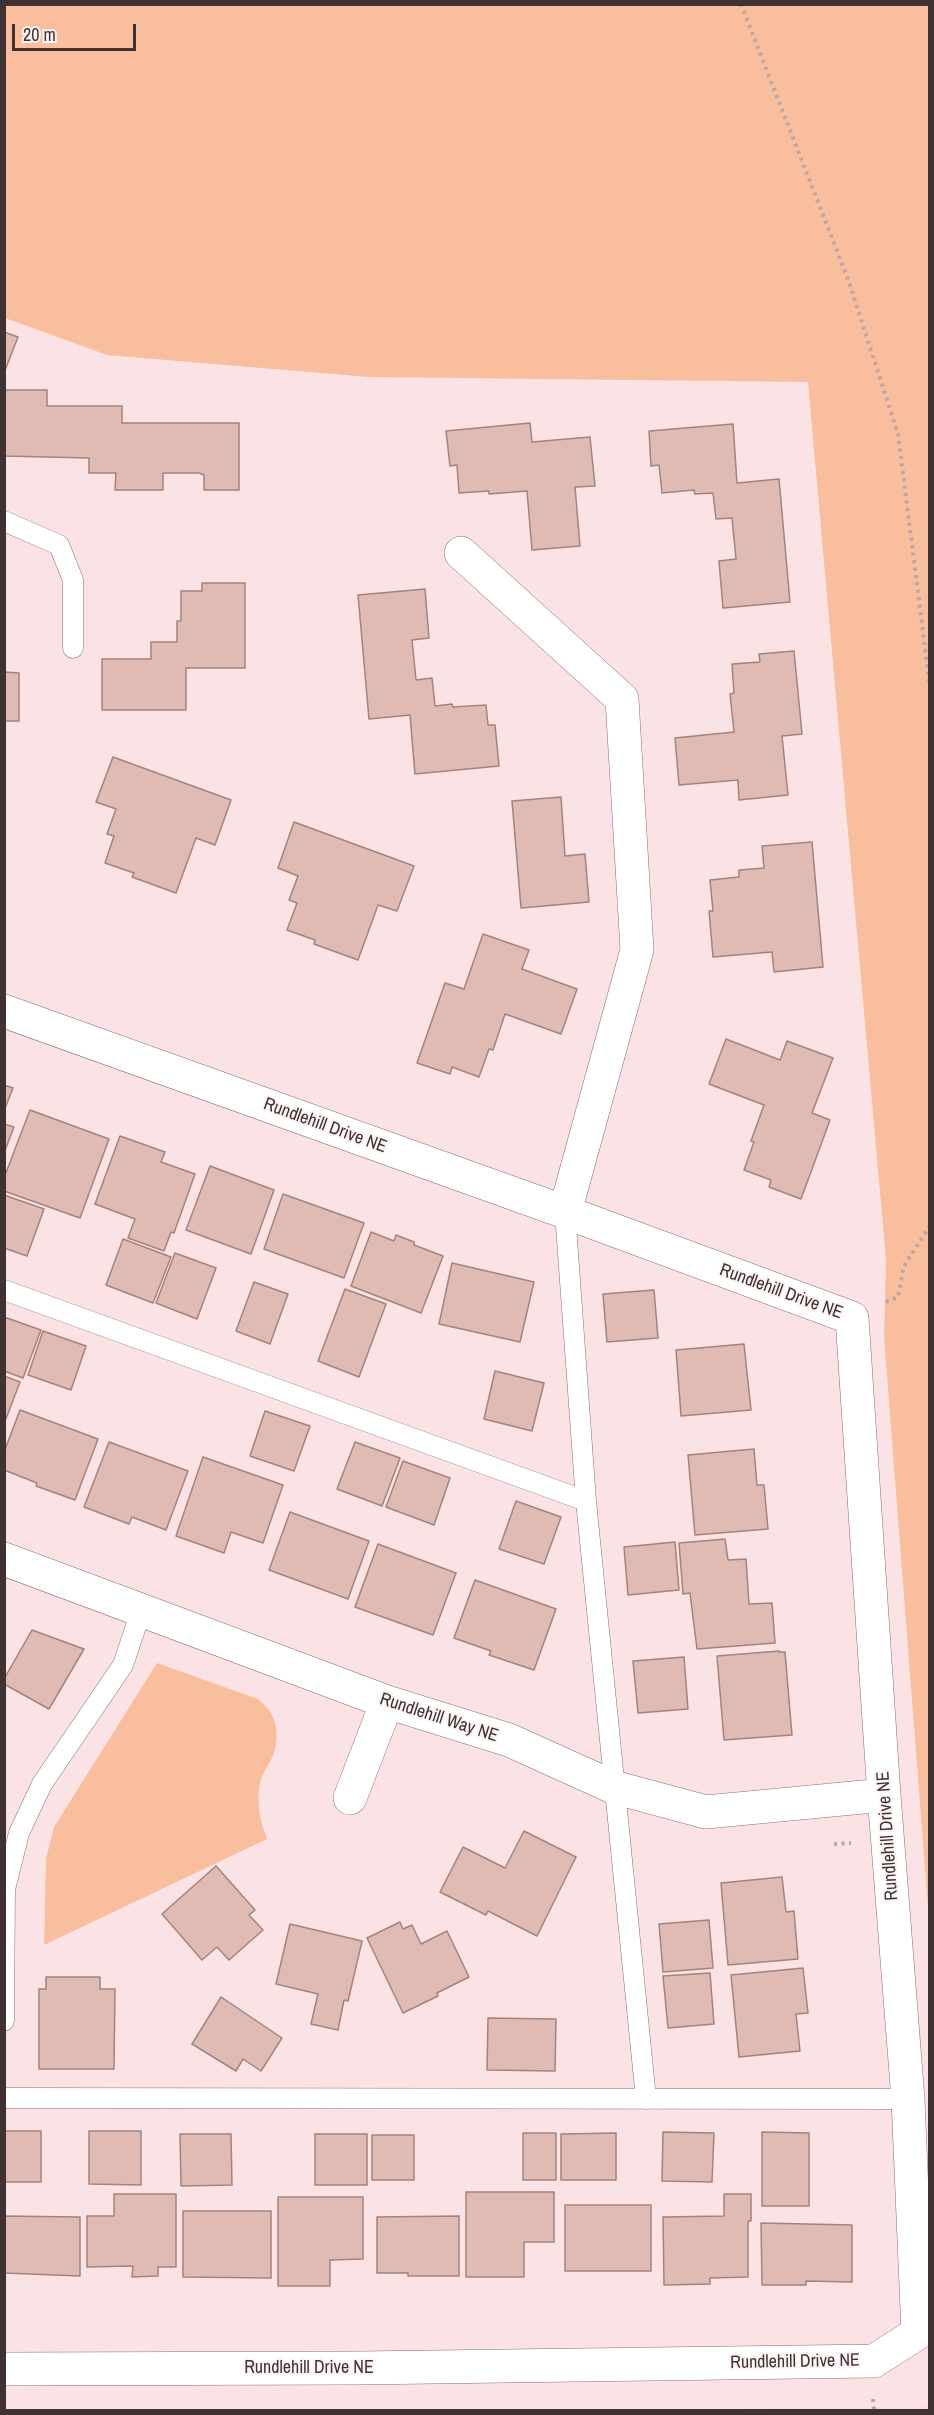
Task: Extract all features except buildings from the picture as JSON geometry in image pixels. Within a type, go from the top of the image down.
[{"type":"street","points":[[461,553],[622,699],[637,950],[565,1212]]},
{"type":"street","name":"Rundlehill Drive NE","points":[[4,1011],[565,1212],[852,1318],[884,1795],[908,2099],[918,2333],[874,2361],[359,2368],[4,2369]]},
{"type":"street","name":"Rundlehill Way NE","points":[[4,1559],[387,1702],[509,1740],[613,1786],[706,1812],[884,1795]]},
{"type":"street","points":[[350,1798],[387,1702]]},
{"type":"lane","points":[[4,520],[59,545],[73,580],[73,648]]},
{"type":"lane","points":[[565,1212],[586,1501],[646,2099]]},
{"type":"lane","points":[[4,1290],[586,1501]]},
{"type":"lane","points":[[4,2021],[5,1889],[19,1833],[42,1784],[123,1665],[141,1611]]},
{"type":"lane","points":[[4,2098],[908,2099]]},
{"type":"path","points":[[741,4],[849,282],[897,434],[930,687]]},
{"type":"path","points":[[852,1318],[898,1297],[904,1266],[930,1226]]},
{"type":"shaded area","points":[[4,5],[929,5],[929,1920],[884,1337],[886,1259],[808,382],[369,377],[107,355],[5,318]]},
{"type":"shaded area","points":[[157,1663],[258,1699],[273,1716],[277,1737],[276,1745],[261,1779],[258,1794],[260,1817],[267,1839],[44,1945],[46,1859],[54,1827]]},
{"type":"shaded area","points":[[929,2407],[929,2410],[569,2410]]}]
